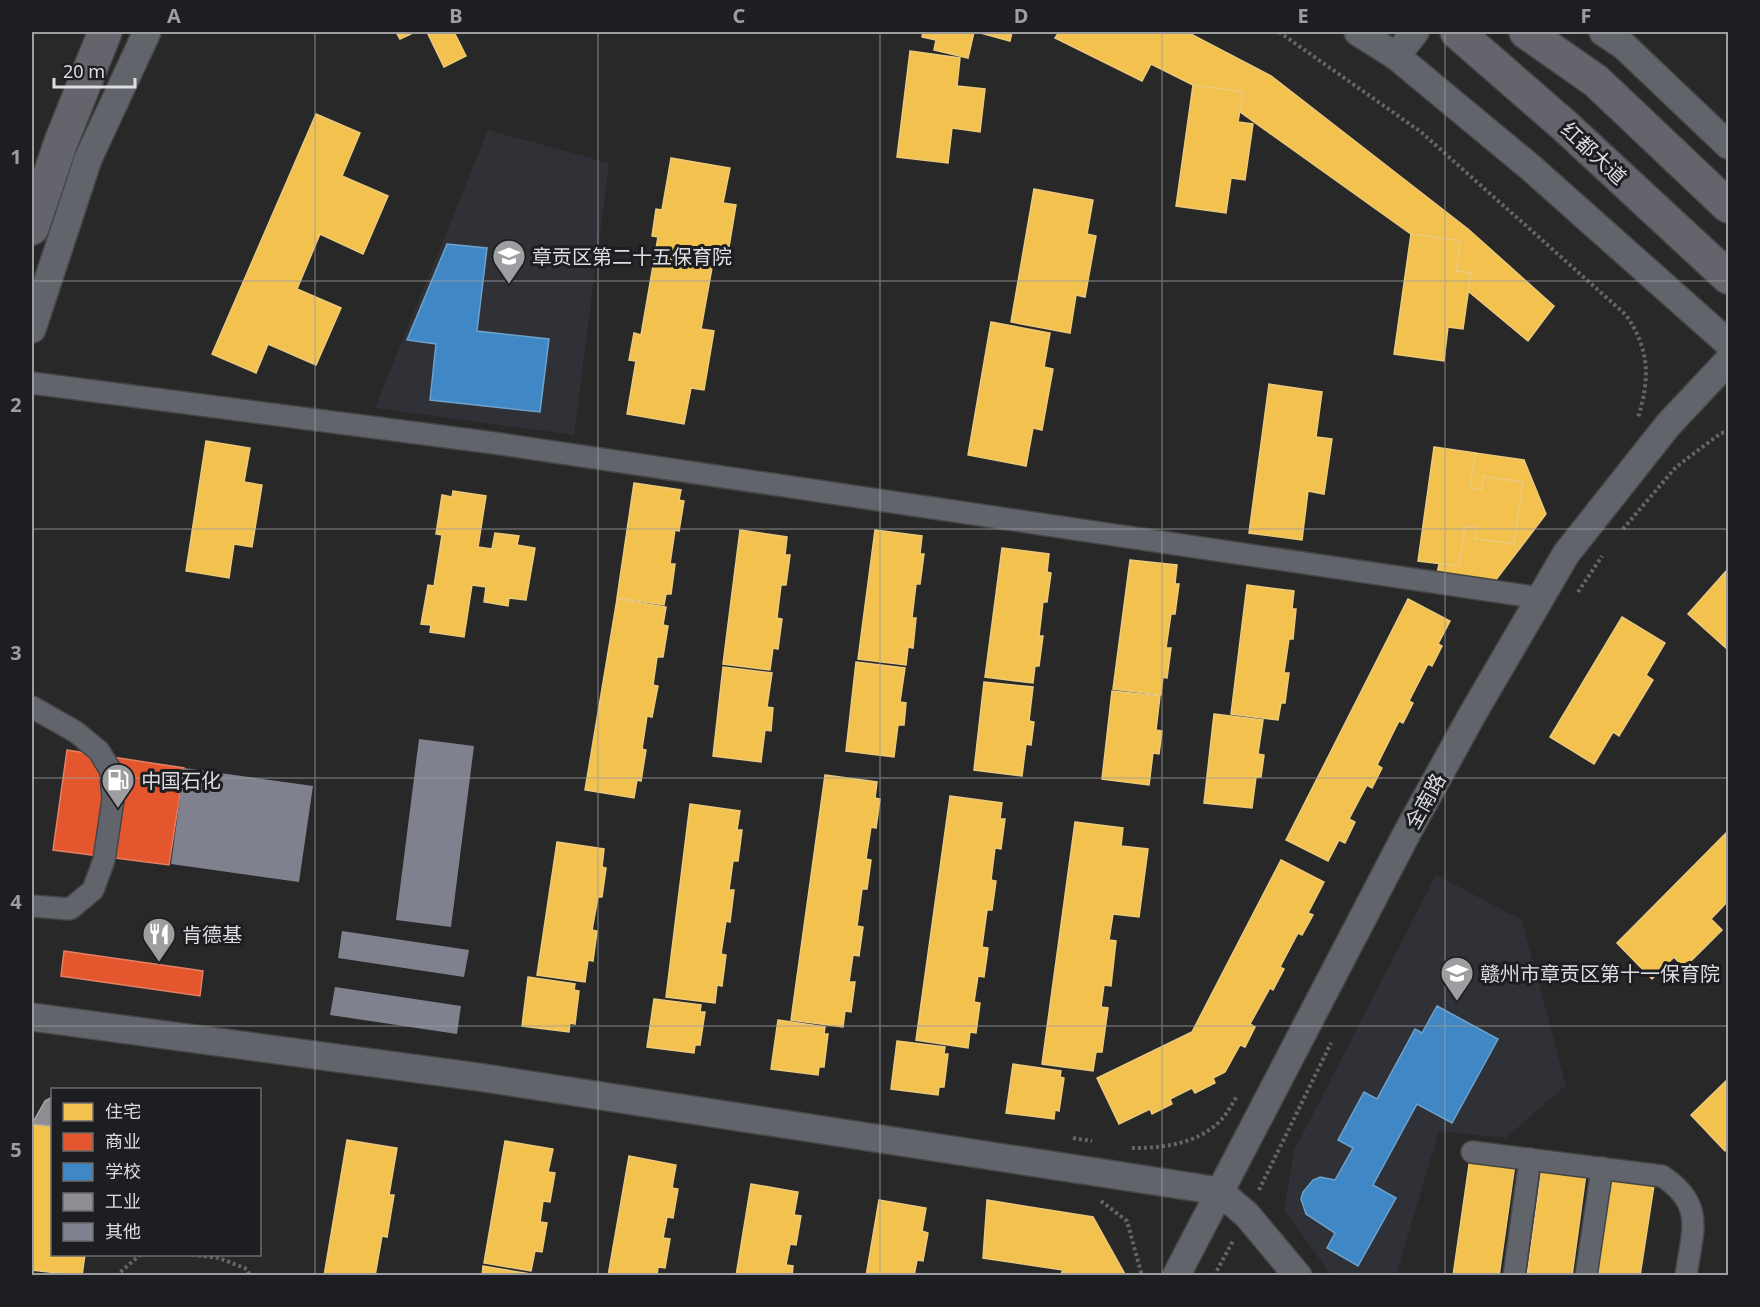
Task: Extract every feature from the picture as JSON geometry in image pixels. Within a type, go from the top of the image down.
[{"type":"main road","points":[[32,228],[61,142],[105,32]]},
{"type":"main road","name":"红都大道","points":[[1458,32],[1565,126],[1728,277]]},
{"type":"main road","points":[[1526,32],[1596,81],[1728,206]]},
{"type":"street","points":[[32,330],[88,159],[147,32]]},
{"type":"street","points":[[1358,32],[1396,56],[1530,167],[1728,343]]},
{"type":"street","points":[[1396,56],[1414,32]]},
{"type":"street","points":[[1603,32],[1624,46],[1728,145]]},
{"type":"street","name":"全南路","points":[[1176,1275],[1413,823],[1566,554],[1668,425],[1728,361]]},
{"type":"street","points":[[32,383],[494,443],[1540,598]]},
{"type":"street","points":[[32,707],[76,732],[99,751],[111,771],[113,800],[104,860],[93,890],[70,909],[32,906]]},
{"type":"street","points":[[32,1017],[478,1077],[1219,1191],[1247,1215],[1298,1275]]},
{"type":"street","points":[[1472,1152],[1662,1176],[1678,1186],[1689,1200],[1694,1216],[1686,1275]]},
{"type":"street","points":[[1514,1275],[1530,1159]]},
{"type":"street","points":[[1586,1275],[1602,1168]]},
{"type":"path","points":[[1622,531],[1676,467],[1721,433],[1728,432]]},
{"type":"path","points":[[1574,599],[1606,549]]},
{"type":"path","points":[[1214,1275],[1247,1215],[1335,1035]]},
{"type":"path","points":[[116,1275],[139,1256]]},
{"type":"path","points":[[202,1256],[219,1258],[247,1269],[250,1275]]},
{"type":"shaded area","name":"章贡区第二十五保育院","points":[[488,130],[609,163],[574,435],[375,408]]},
{"type":"shaded area","name":"赣州市章贡区第十一保育院","points":[[1436,875],[1522,920],[1566,1085],[1506,1138],[1439,1131],[1396,1275],[1331,1275],[1284,1210],[1294,1151]]},
{"type":"building: 住宅","points":[[396,32],[415,32],[400,39]]},
{"type":"building: 住宅","points":[[427,32],[454,32],[466,56],[444,67]]},
{"type":"building: 住宅","points":[[923,32],[974,32],[968,58],[934,50],[936,40],[922,37]]},
{"type":"building: 住宅","points":[[977,32],[1012,32],[1010,41]]},
{"type":"building: 住宅","points":[[1059,32],[1187,32],[1271,76],[1468,229],[1554,306],[1528,341],[1468,291],[1471,273],[1456,271],[1460,241],[1411,234],[1240,112],[1243,92],[1193,85],[1151,64],[1142,81],[1055,38]]},
{"type":"building: 住宅","points":[[910,51],[960,58],[957,86],[985,89],[980,132],[952,128],[948,163],[897,157]]},
{"type":"building: 住宅","points":[[1193,85],[1243,92],[1238,122],[1253,124],[1245,180],[1231,178],[1226,213],[1176,206]]},
{"type":"building: 住宅","points":[[316,114],[360,133],[342,176],[388,196],[363,254],[320,234],[297,289],[341,308],[316,365],[268,344],[256,373],[212,354]]},
{"type":"building: 住宅","points":[[671,158],[730,168],[723,203],[736,205],[726,265],[713,262],[701,329],[714,331],[704,390],[691,388],[684,424],[627,414],[636,361],[629,360],[634,333],[641,335],[658,237],[652,236],[656,209],[662,210]]},
{"type":"building: 住宅","points":[[1034,189],[1093,200],[1087,234],[1096,236],[1085,297],[1076,295],[1070,333],[1011,322]]},
{"type":"building: 住宅","points":[[1411,234],[1460,241],[1456,271],[1471,273],[1463,329],[1448,327],[1444,361],[1394,354]]},
{"type":"building: 住宅","points":[[991,322],[1050,333],[1044,367],[1053,369],[1042,430],[1033,428],[1026,466],[968,455]]},
{"type":"building: 住宅","points":[[1269,384],[1322,392],[1316,437],[1332,439],[1324,494],[1308,491],[1302,540],[1249,533]]},
{"type":"building: 住宅","points":[[206,441],[250,448],[244,482],[262,485],[252,547],[234,544],[229,578],[186,571]]},
{"type":"building: 住宅","points":[[1434,447],[1475,453],[1470,488],[1481,490],[1483,476],[1523,482],[1514,544],[1475,539],[1476,528],[1465,526],[1459,566],[1418,561]]},
{"type":"building: 住宅","points":[[1475,453],[1524,460],[1546,514],[1492,585],[1436,578],[1439,564],[1459,566],[1465,526],[1476,528],[1475,539],[1514,544],[1523,482],[1483,476],[1481,490],[1470,488]]},
{"type":"building: 住宅","points":[[634,483],[681,490],[679,500],[684,501],[679,531],[675,530],[670,564],[675,564],[671,594],[666,594],[664,605],[617,598]]},
{"type":"building: 住宅","points":[[453,491],[486,496],[478,547],[492,549],[495,533],[519,536],[517,545],[535,548],[526,600],[509,598],[508,606],[484,602],[486,587],[472,585],[464,637],[430,632],[431,625],[421,624],[428,585],[434,586],[442,535],[436,534],[442,495],[452,497]]},
{"type":"building: 住宅","points":[[740,530],[787,537],[785,555],[790,555],[786,585],[781,585],[777,618],[782,619],[778,649],[773,648],[770,670],[723,664]]},
{"type":"building: 住宅","points":[[875,530],[922,536],[920,554],[924,554],[920,584],[916,584],[912,618],[916,618],[913,648],[908,647],[906,665],[858,659]]},
{"type":"building: 住宅","points":[[1002,548],[1049,554],[1047,572],[1051,573],[1047,602],[1043,602],[1039,636],[1043,636],[1039,666],[1035,666],[1033,683],[985,677]]},
{"type":"building: 住宅","points":[[1130,560],[1177,565],[1175,584],[1179,584],[1175,614],[1171,614],[1166,648],[1171,648],[1167,678],[1163,677],[1161,695],[1113,689]]},
{"type":"building: 住宅","points":[[1728,569],[1728,646],[1726,648],[1688,614]]},
{"type":"building: 住宅","points":[[1247,585],[1294,591],[1292,609],[1296,609],[1293,639],[1289,639],[1284,673],[1289,673],[1285,703],[1281,703],[1278,720],[1231,714]]},
{"type":"building: 住宅","points":[[617,599],[666,607],[663,625],[668,626],[663,657],[657,657],[653,685],[658,686],[652,717],[647,716],[642,749],[646,750],[641,781],[637,780],[634,798],[585,790]]},
{"type":"building: 住宅","points":[[1408,599],[1450,621],[1438,644],[1442,646],[1432,666],[1428,664],[1409,701],[1413,703],[1403,723],[1399,721],[1377,765],[1382,768],[1372,788],[1367,785],[1349,819],[1355,822],[1345,843],[1339,840],[1328,861],[1286,840]]},
{"type":"building: 住宅","points":[[1622,617],[1665,643],[1646,675],[1653,680],[1619,736],[1613,732],[1594,764],[1550,737]]},
{"type":"building: 住宅","points":[[856,662],[905,668],[900,702],[906,703],[904,725],[898,725],[894,757],[846,751]]},
{"type":"building: 住宅","points":[[723,667],[772,673],[767,707],[773,708],[771,731],[765,730],[761,762],[713,756]]},
{"type":"building: 住宅","points":[[984,682],[1033,687],[1029,721],[1034,722],[1031,745],[1026,744],[1022,776],[974,770]]},
{"type":"building: 住宅","points":[[1112,691],[1160,696],[1156,730],[1162,731],[1159,754],[1153,753],[1149,785],[1102,779]]},
{"type":"building: 住宅","points":[[1214,714],[1263,720],[1258,754],[1264,755],[1261,777],[1256,777],[1252,808],[1204,803]]},
{"type":"building: 住宅","points":[[825,775],[877,782],[875,798],[880,799],[876,828],[871,827],[866,859],[871,860],[867,889],[862,889],[857,926],[863,927],[859,956],[853,955],[849,982],[855,982],[851,1012],[845,1011],[843,1027],[791,1020]]},
{"type":"building: 住宅","points":[[950,796],[1002,803],[1000,819],[1005,819],[1001,849],[995,848],[991,880],[996,881],[992,910],[987,910],[982,947],[988,948],[984,977],[978,976],[974,1002],[980,1003],[976,1033],[970,1032],[968,1048],[916,1040]]},
{"type":"building: 住宅","points":[[690,804],[740,811],[737,830],[742,830],[738,861],[733,861],[729,890],[734,890],[730,922],[726,921],[721,954],[726,955],[722,986],[717,985],[715,1003],[666,997]]},
{"type":"building: 住宅","points":[[1075,822],[1123,828],[1121,846],[1148,849],[1139,917],[1113,914],[1109,940],[1116,941],[1111,986],[1104,985],[1101,1007],[1108,1008],[1102,1052],[1096,1052],[1093,1071],[1042,1064]]},
{"type":"building: 住宅","points":[[1728,831],[1728,901],[1711,919],[1722,930],[1684,968],[1674,957],[1652,979],[1617,943]]},
{"type":"building: 住宅","points":[[557,842],[604,849],[602,867],[606,868],[602,897],[598,897],[592,930],[597,931],[593,961],[588,960],[585,982],[537,975]]},
{"type":"building: 住宅","points":[[1281,860],[1324,882],[1308,913],[1313,915],[1302,935],[1298,933],[1280,967],[1284,969],[1273,990],[1270,988],[1250,1024],[1255,1027],[1245,1047],[1240,1045],[1225,1072],[1213,1078],[1215,1083],[1195,1093],[1192,1088],[1170,1099],[1172,1104],[1152,1114],[1150,1109],[1119,1124],[1097,1078],[1192,1032]]},
{"type":"building: 住宅","points":[[528,977],[575,984],[574,990],[579,991],[575,1024],[570,1023],[569,1032],[522,1026]]},
{"type":"building: 住宅","points":[[654,999],[701,1005],[700,1012],[705,1012],[700,1045],[695,1045],[694,1053],[647,1047]]},
{"type":"building: 住宅","points":[[778,1020],[825,1027],[824,1034],[828,1034],[824,1067],[819,1067],[818,1075],[771,1069]]},
{"type":"building: 住宅","points":[[897,1041],[945,1047],[944,1054],[948,1054],[944,1087],[939,1087],[938,1095],[891,1089]]},
{"type":"building: 住宅","points":[[1013,1064],[1061,1071],[1060,1077],[1064,1078],[1059,1111],[1055,1110],[1054,1119],[1006,1113]]},
{"type":"building: 住宅","points":[[1728,1079],[1728,1148],[1725,1151],[1691,1115]]},
{"type":"building: 住宅","points":[[32,1124],[51,1126],[51,1256],[85,1256],[82,1276],[32,1270]]},
{"type":"building: 住宅","points":[[347,1140],[397,1148],[389,1195],[394,1195],[387,1237],[382,1236],[375,1276],[324,1276]]},
{"type":"building: 住宅","points":[[505,1141],[553,1149],[548,1172],[555,1173],[550,1202],[543,1201],[540,1222],[547,1223],[542,1252],[535,1251],[531,1271],[484,1263]]},
{"type":"building: 住宅","points":[[629,1156],[676,1165],[672,1188],[678,1189],[673,1218],[667,1217],[663,1238],[670,1239],[665,1268],[658,1267],[657,1276],[608,1276]]},
{"type":"building: 住宅","points":[[1470,1158],[1515,1164],[1499,1276],[1453,1276]]},
{"type":"building: 住宅","points":[[1542,1167],[1586,1174],[1572,1276],[1527,1276]]},
{"type":"building: 住宅","points":[[1611,1178],[1654,1185],[1640,1276],[1596,1276]]},
{"type":"building: 住宅","points":[[751,1184],[798,1192],[794,1215],[801,1216],[796,1245],[790,1244],[786,1265],[793,1266],[792,1276],[736,1276]]},
{"type":"building: 住宅","points":[[879,1200],[926,1208],[922,1231],[928,1233],[923,1261],[917,1260],[914,1276],[866,1276]]},
{"type":"building: 住宅","points":[[987,1200],[1093,1217],[1126,1276],[1060,1276],[1063,1270],[983,1258]]},
{"type":"building: 住宅","points":[[483,1266],[530,1274],[530,1276],[482,1276]]},
{"type":"building: 商业","name":"中国石化","points":[[67,750],[184,768],[169,865],[53,850]]},
{"type":"building: 商业","points":[[64,951],[203,971],[200,996],[61,976]]},
{"type":"building: 学校","points":[[447,244],[487,248],[477,331],[549,339],[540,412],[430,400],[436,344],[407,340]]},
{"type":"building: 学校","points":[[1437,1006],[1498,1039],[1452,1123],[1417,1104],[1373,1185],[1396,1198],[1358,1266],[1327,1248],[1335,1233],[1306,1214],[1301,1199],[1303,1192],[1313,1180],[1320,1177],[1335,1180],[1353,1148],[1338,1140],[1364,1092],[1377,1099],[1415,1029],[1422,1033]]},
{"type":"building: 工业","points":[[51,1098],[51,1126],[32,1124],[45,1101]]},
{"type":"building: 其他","points":[[419,739],[474,746],[451,927],[396,920]]},
{"type":"building: 其他","points":[[184,768],[313,786],[299,882],[171,864]]},
{"type":"building: 其他","points":[[342,931],[469,950],[464,977],[338,958]]},
{"type":"building: 其他","points":[[335,987],[461,1006],[457,1034],[330,1015]]},
{"type":"place","name":"章贡区第二十五保育院","points":[[509,285]]},
{"type":"place","name":"中国石化","points":[[118,809]]},
{"type":"place","name":"肯德基","points":[[159,963]]},
{"type":"place","name":"赣州市章贡区第十一保育院","points":[[1457,1002]]}]
